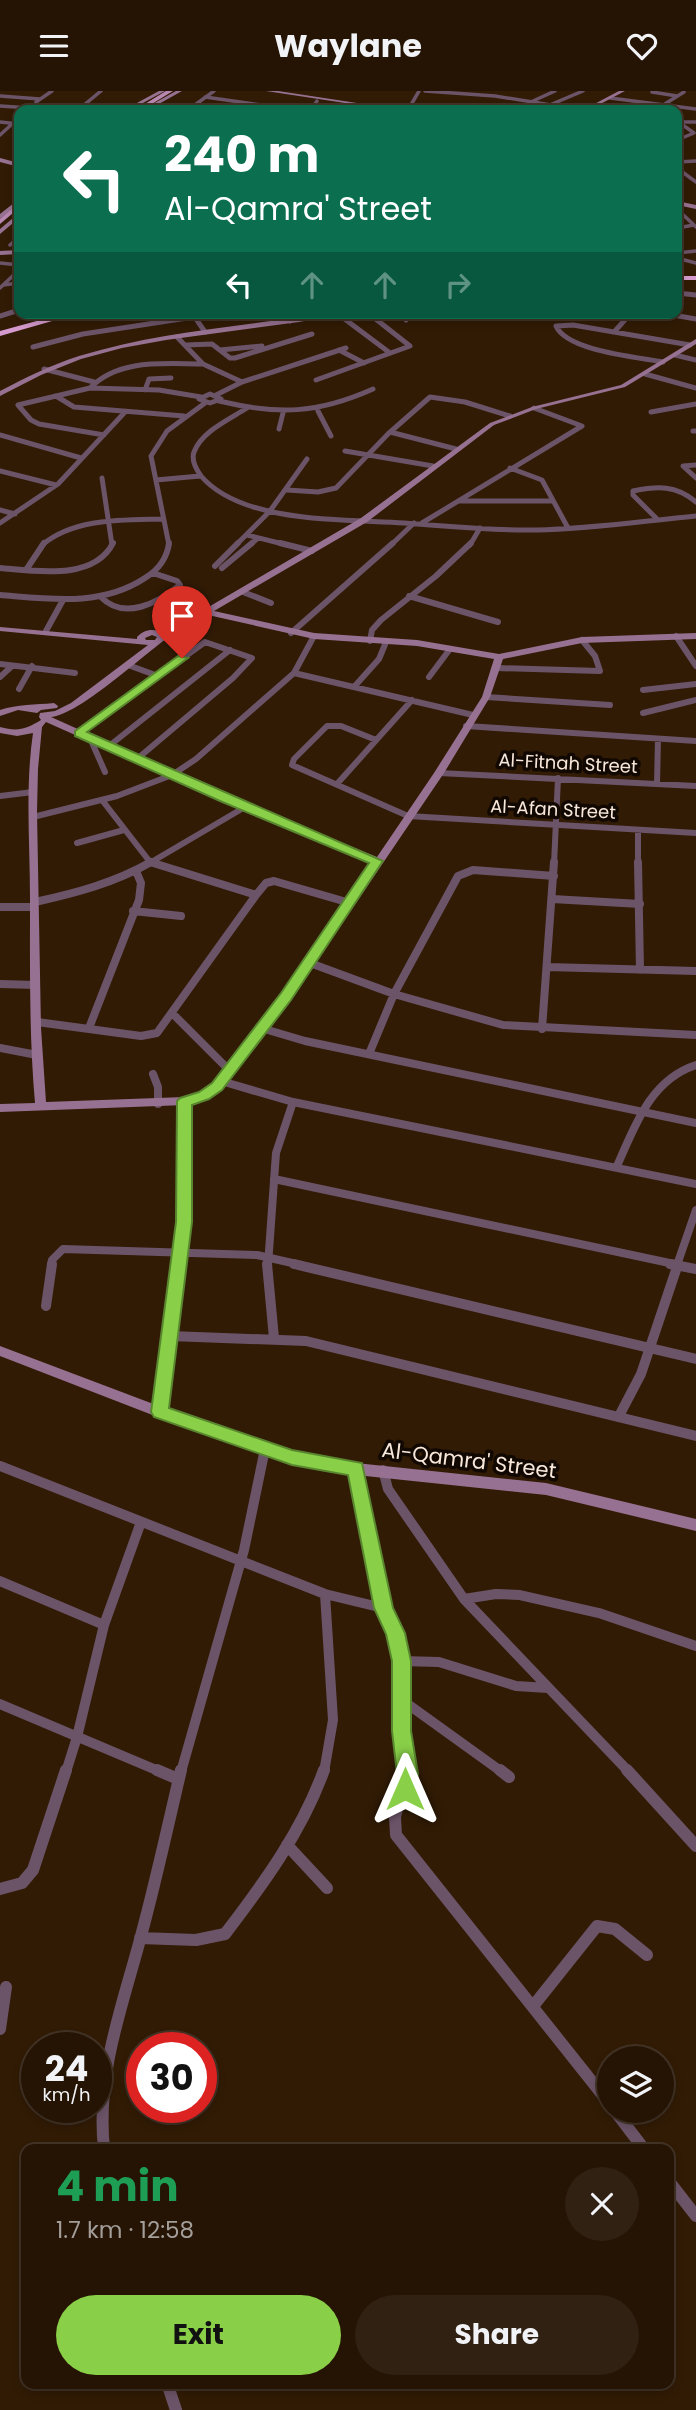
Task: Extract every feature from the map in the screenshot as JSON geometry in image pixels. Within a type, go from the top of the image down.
[{"type":"highway","points":[[0,332],[35,319]]},
{"type":"highway","points":[[32,320],[38,319]]},
{"type":"highway","points":[[0,332],[50,319]]},
{"type":"main road","points":[[143,105],[163,91]]},
{"type":"main road","points":[[145,105],[170,91]]},
{"type":"main road","points":[[0,224],[14,209]]},
{"type":"street","points":[[31,105],[52,91]]},
{"type":"street","points":[[84,105],[101,91]]},
{"type":"street","points":[[129,105],[151,91]]},
{"type":"street","points":[[136,105],[163,91]]},
{"type":"street","points":[[154,105],[180,91]]},
{"type":"street","points":[[195,105],[214,91]]},
{"type":"street","points":[[259,91],[365,105]]},
{"type":"street","points":[[268,91],[326,100]]},
{"type":"street","points":[[425,91],[487,93],[553,105],[583,91]]},
{"type":"street","points":[[467,91],[473,94]]},
{"type":"street","points":[[533,101],[555,91]]},
{"type":"street","points":[[595,105],[623,91]]},
{"type":"street","points":[[663,105],[683,91],[696,94]]},
{"type":"street","points":[[652,92],[677,96]]},
{"type":"street","points":[[0,96],[40,99]]},
{"type":"street","points":[[205,97],[258,105]]},
{"type":"street","points":[[610,98],[655,105]]},
{"type":"street","points":[[314,105],[317,101]]},
{"type":"street","points":[[0,122],[12,124]]},
{"type":"street","points":[[0,135],[12,124]]},
{"type":"street","points":[[682,124],[694,135],[682,139]]},
{"type":"street","points":[[682,130],[689,129]]},
{"type":"street","points":[[682,210],[695,226]]},
{"type":"street","points":[[10,245],[14,241]]},
{"type":"street","points":[[33,347],[83,334],[170,319]]},
{"type":"street","points":[[196,319],[205,333]]},
{"type":"street","points":[[0,394],[44,369],[108,351],[177,337],[304,319]]},
{"type":"street","points":[[346,319],[390,353]]},
{"type":"street","points":[[316,380],[411,345],[376,319]]},
{"type":"street","points":[[615,331],[626,319]]},
{"type":"street","points":[[663,362],[579,345],[568,340],[555,327],[569,324],[693,343]]},
{"type":"street","points":[[186,345],[210,343],[230,358],[237,358],[312,334]]},
{"type":"street","points":[[177,337],[203,363],[242,382]]},
{"type":"street","points":[[33,756],[7,733],[68,709],[128,665],[158,638],[243,592],[366,519],[432,466],[485,429],[509,416],[534,408],[619,388],[645,375],[693,343]]},
{"type":"street","points":[[220,350],[282,344]]},
{"type":"street","points":[[0,595],[63,600],[101,597],[134,586],[153,573],[166,558],[168,550],[151,456],[165,431],[203,400],[242,382],[346,348]]},
{"type":"street","points":[[339,350],[364,363]]},
{"type":"street","points":[[675,355],[696,361]]},
{"type":"street","points":[[90,388],[105,373],[118,369],[203,363]]},
{"type":"street","points":[[44,369],[94,382]]},
{"type":"street","points":[[645,375],[696,388]]},
{"type":"street","points":[[145,390],[149,379],[170,377]]},
{"type":"street","points":[[104,435],[39,424],[18,406],[90,388],[145,390],[283,413],[318,411],[373,389]]},
{"type":"street","points":[[216,395],[221,399],[219,401]]},
{"type":"street","points":[[56,396],[74,407],[186,416]]},
{"type":"street","points":[[287,490],[331,490],[390,432],[431,397],[472,403],[509,416]]},
{"type":"street","points":[[651,412],[696,404]]},
{"type":"street","points":[[247,408],[195,449],[193,460],[200,477],[220,493],[247,505],[270,511],[480,528],[568,528],[696,516]]},
{"type":"street","points":[[291,633],[417,524],[582,426],[534,408]]},
{"type":"street","points":[[318,411],[331,436]]},
{"type":"street","points":[[0,523],[56,485],[125,412]]},
{"type":"street","points":[[279,429],[283,413]]},
{"type":"street","points":[[390,432],[456,449]]},
{"type":"street","points":[[0,435],[81,458]]},
{"type":"street","points":[[345,451],[432,466]]},
{"type":"street","points":[[258,538],[219,567],[270,511],[307,459]]},
{"type":"street","points":[[696,465],[683,466],[696,478]]},
{"type":"street","points":[[510,468],[542,480],[568,528]]},
{"type":"street","points":[[0,471],[56,485]]},
{"type":"street","points":[[156,480],[200,477]]},
{"type":"street","points":[[0,568],[72,569],[100,561],[114,546],[102,478]]},
{"type":"street","points":[[657,519],[634,496],[634,491],[675,487],[696,502]]},
{"type":"street","points":[[457,501],[553,501]]},
{"type":"street","points":[[0,510],[15,514]]},
{"type":"street","points":[[377,510],[382,520]]},
{"type":"street","points":[[26,570],[38,549],[52,537],[79,527],[111,521],[162,519]]},
{"type":"street","points":[[370,641],[375,626],[443,570],[476,539],[480,528]]},
{"type":"street","points":[[247,535],[312,551]]},
{"type":"street","points":[[101,597],[110,607],[129,608],[159,599],[180,585],[177,580],[153,573]]},
{"type":"street","points":[[243,592],[271,603]]},
{"type":"street","points":[[409,596],[498,622]]},
{"type":"street","points":[[49,631],[63,600]]},
{"type":"street","points":[[203,614],[291,633],[417,643],[498,662],[598,672],[600,670],[595,656],[582,640]]},
{"type":"street","points":[[0,628],[158,638]]},
{"type":"street","points":[[0,628],[144,639]]},
{"type":"street","points":[[33,817],[102,800],[172,775],[217,741],[294,673],[314,636]]},
{"type":"street","points":[[676,636],[696,667]]},
{"type":"street","points":[[498,662],[582,640],[696,636]]},
{"type":"street","points":[[0,706],[53,707],[71,701],[137,653],[144,639]]},
{"type":"street","points":[[76,732],[205,642],[252,659],[137,759]]},
{"type":"street","points":[[354,687],[379,659],[386,642]]},
{"type":"street","points":[[429,677],[450,649]]},
{"type":"street","points":[[108,746],[230,650]]},
{"type":"street","points":[[0,1108],[158,1104],[204,1096],[225,1075],[310,963],[439,773],[486,697],[498,662]]},
{"type":"street","points":[[0,664],[75,673]]},
{"type":"street","points":[[128,665],[158,676]]},
{"type":"street","points":[[0,677],[12,666]]},
{"type":"street","points":[[19,689],[32,666]]},
{"type":"street","points":[[294,673],[473,715]]},
{"type":"street","points":[[643,690],[696,684]]},
{"type":"street","points":[[486,697],[610,705]]},
{"type":"street","points":[[337,784],[412,700]]},
{"type":"street","points":[[643,713],[696,700]]},
{"type":"street","points":[[0,713],[12,708]]},
{"type":"street","points":[[32,708],[41,721],[76,732],[377,861]]},
{"type":"street","points":[[41,721],[33,756],[37,1055],[41,1106]]},
{"type":"street","points":[[376,740],[341,726],[324,727],[294,759],[292,765],[408,816]]},
{"type":"street","points":[[466,726],[696,741]]},
{"type":"street","points":[[90,738],[105,772]]},
{"type":"street","points":[[657,784],[659,739]]},
{"type":"street","name":"Al-Fitnah Street","points":[[439,773],[696,786]]},
{"type":"street","points":[[542,1029],[554,876],[558,778]]},
{"type":"street","points":[[0,796],[33,792]]},
{"type":"street","points":[[102,800],[150,862],[256,895]]},
{"type":"street","points":[[0,907],[35,904],[88,890],[136,871],[246,807]]},
{"type":"street","name":"Al-Afan Street","points":[[408,816],[696,833]]},
{"type":"street","points":[[77,843],[124,830]]},
{"type":"street","points":[[638,830],[640,970]]},
{"type":"street","points":[[369,1054],[394,994],[458,876],[472,870],[554,876]]},
{"type":"street","points":[[89,1028],[141,888],[136,871]]},
{"type":"street","points":[[37,1022],[149,1036],[160,1031],[266,883],[274,881],[350,903]]},
{"type":"street","points":[[552,899],[640,904]]},
{"type":"street","points":[[133,911],[181,916]]},
{"type":"street","points":[[310,963],[394,994],[482,1020],[542,1029],[696,1035]]},
{"type":"street","points":[[547,967],[696,971]]},
{"type":"street","points":[[0,984],[36,985]]},
{"type":"street","points":[[172,1013],[225,1075],[293,1101],[696,1184]]},
{"type":"street","points":[[261,1028],[305,1041],[696,1123]]},
{"type":"street","points":[[0,1048],[37,1055]]},
{"type":"street","points":[[617,1166],[644,1111],[670,1074],[696,1065]]},
{"type":"street","points":[[153,1074],[158,1087],[158,1104]]},
{"type":"street","points":[[160,1412],[184,1222],[185,1101]]},
{"type":"street","points":[[274,1338],[267,1259],[278,1142],[293,1101]]},
{"type":"street","points":[[274,1179],[696,1269]]},
{"type":"street","points":[[619,1416],[633,1395],[680,1265],[696,1210]]},
{"type":"street","points":[[46,1306],[52,1260],[63,1249],[250,1254],[650,1346],[696,1359]]},
{"type":"street","points":[[170,1336],[274,1338],[319,1344],[696,1436]]},
{"type":"street","name":"Al-Qamra' Street","points":[[0,1351],[160,1412],[265,1449],[320,1464],[546,1489],[696,1525]]},
{"type":"street","points":[[103,2144],[101,2087],[112,2037],[140,1938],[178,1779],[260,1488],[265,1449]]},
{"type":"street","points":[[0,1466],[325,1594],[383,1608]]},
{"type":"street","points":[[356,1469],[383,1608],[395,1633],[401,1661],[401,1731],[408,1774],[395,1817],[396,1835],[597,2087]]},
{"type":"street","points":[[383,1471],[388,1489],[464,1599],[696,1846]]},
{"type":"street","points":[[0,1889],[21,1887],[30,1878],[76,1737],[104,1625],[141,1522]]},
{"type":"street","points":[[0,1581],[104,1625]]},
{"type":"street","points":[[140,1938],[218,1938],[234,1922],[287,1845],[316,1790],[326,1766],[331,1740],[333,1720],[325,1594]]},
{"type":"street","points":[[464,1599],[496,1594],[520,1595],[599,1613],[696,1646]]},
{"type":"street","points":[[401,1661],[439,1662],[516,1686],[548,1688]]},
{"type":"street","points":[[402,1700],[509,1777]]},
{"type":"street","points":[[0,1704],[178,1779]]},
{"type":"street","points":[[287,1845],[327,1888]]},
{"type":"street","points":[[534,2005],[597,1926],[615,1929],[647,1955]]},
{"type":"street","points":[[0,2029],[6,1987]]},
{"type":"street","points":[[624,2123],[640,2144]]},
{"type":"street","points":[[674,2188],[696,2216]]},
{"type":"street","points":[[169,2389],[176,2410]]},
{"type":"route","points":[[182,658],[79,733],[224,798],[377,861],[286,997],[217,1086],[204,1096],[185,1101],[184,1222],[160,1412],[292,1457],[356,1469],[383,1608],[395,1633],[401,1661],[401,1731],[408,1774],[405,1789]]}]
